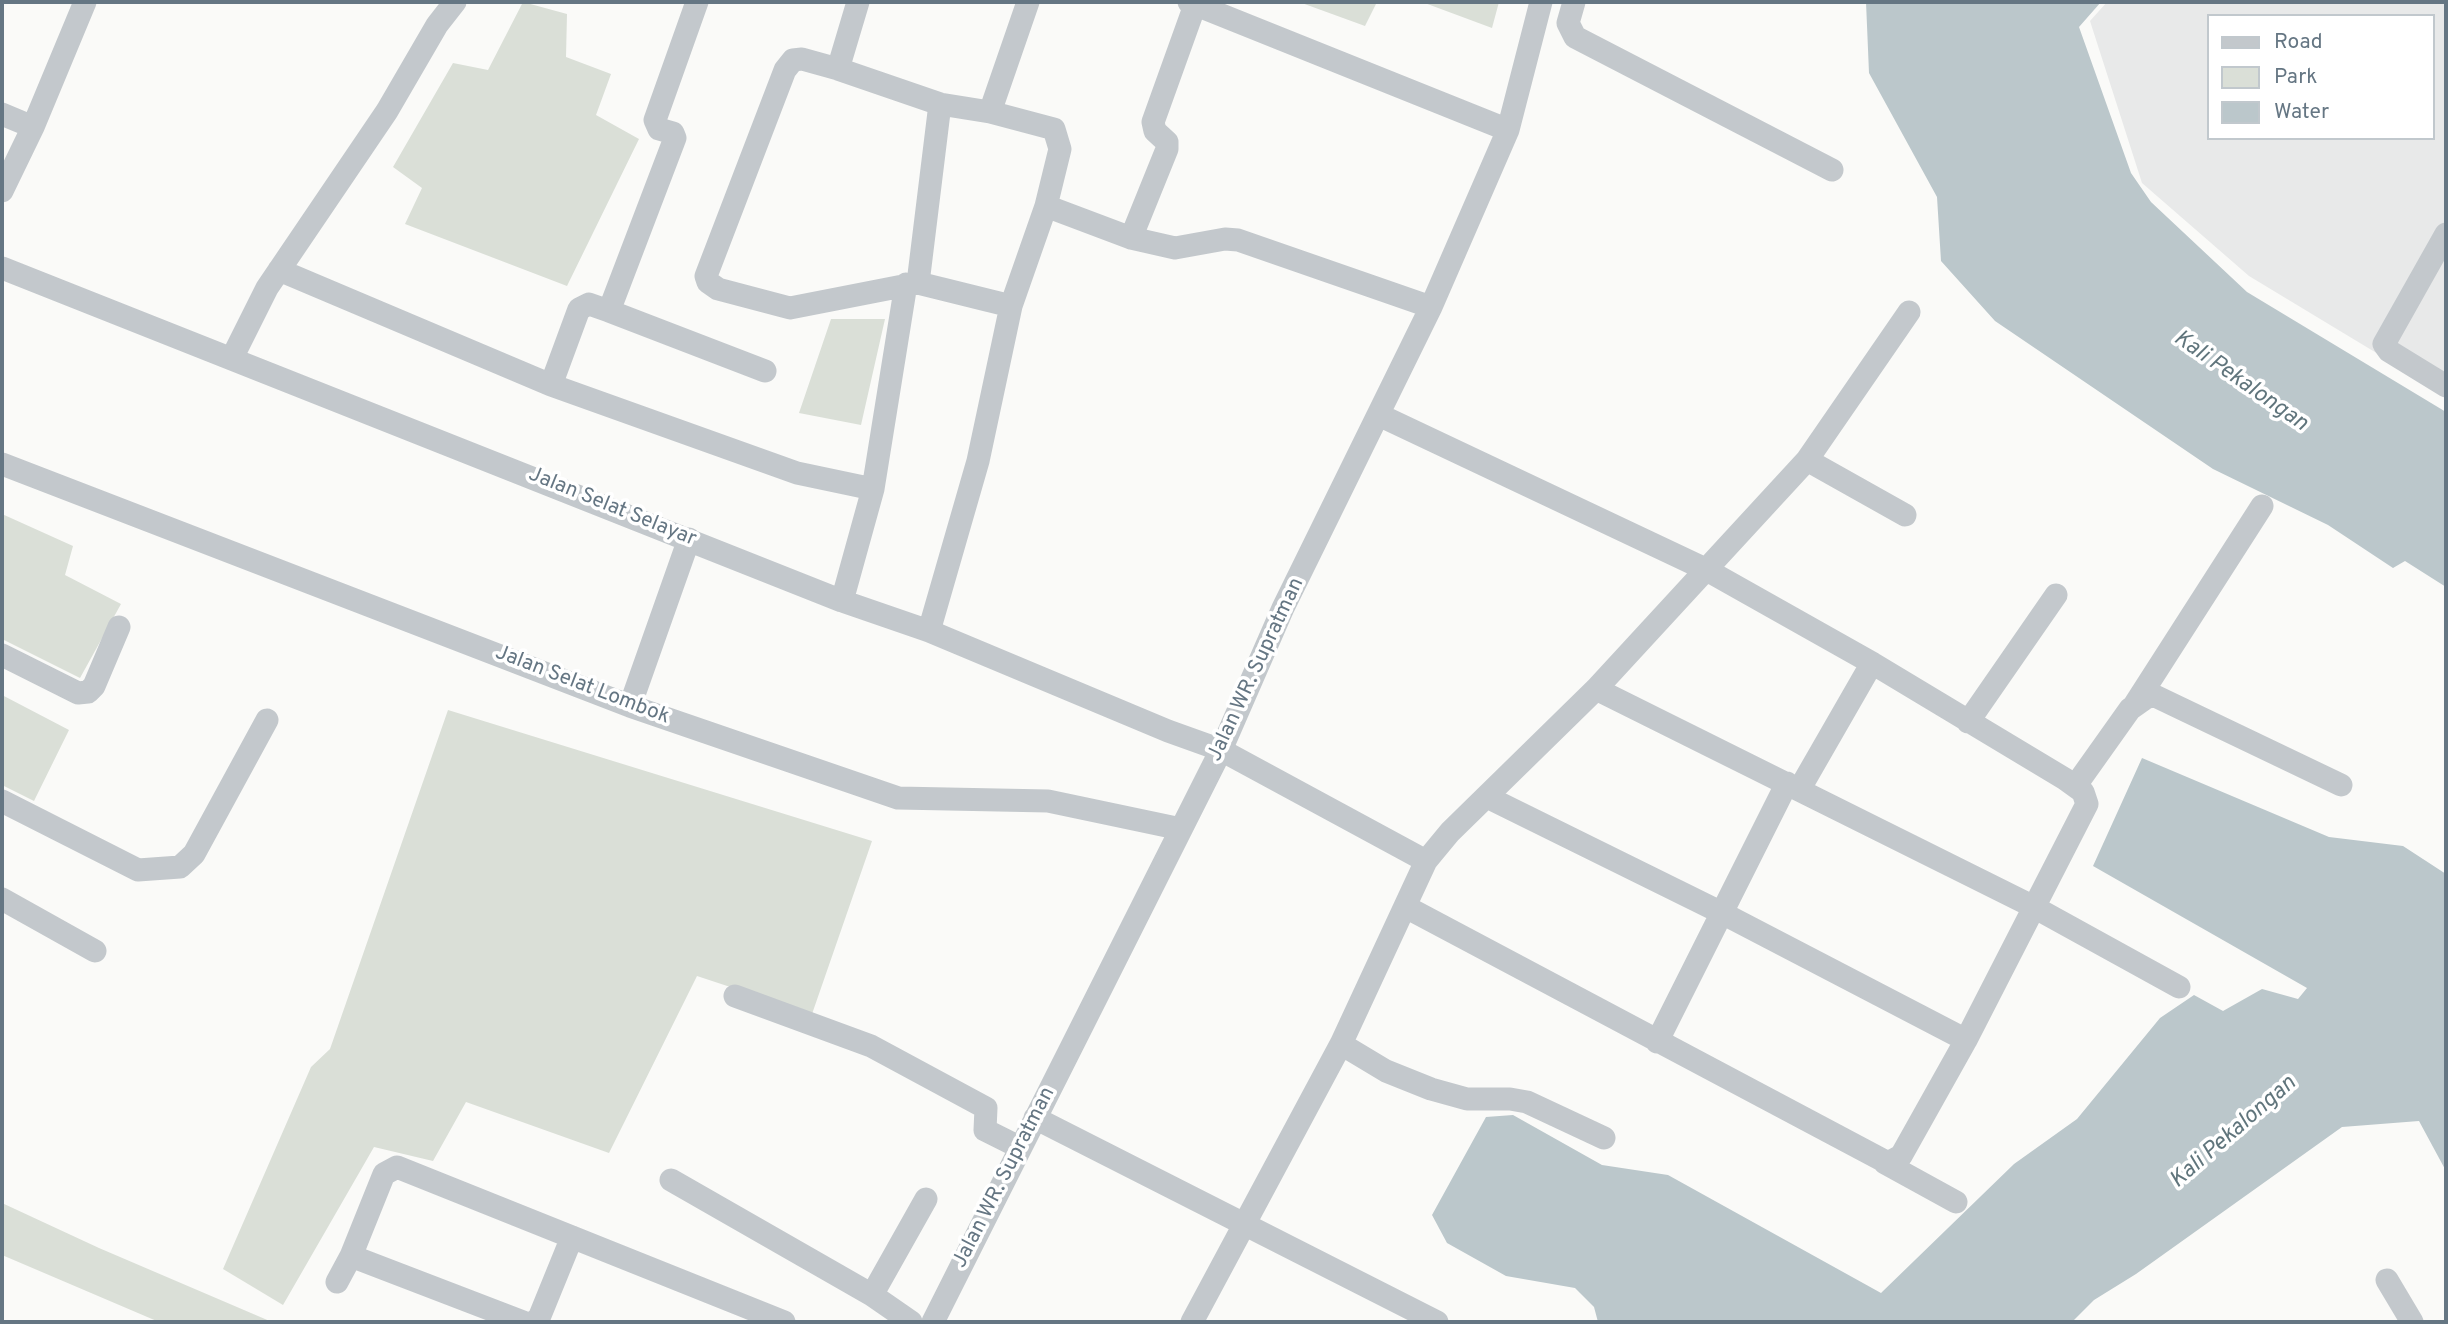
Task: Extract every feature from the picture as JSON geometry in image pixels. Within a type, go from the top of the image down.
[{"type":"street","points":[[2,191],[33,127],[85,2]]},
{"type":"street","points":[[232,358],[279,270],[387,111],[437,25],[455,2]]},
{"type":"street","points":[[609,310],[675,138],[673,133],[657,127],[655,120],[697,2]]},
{"type":"street","points":[[838,69],[858,2]]},
{"type":"street","points":[[990,112],[1028,2]]},
{"type":"street","name":"Jalan WR. Supratman","points":[[933,1322],[1001,1138],[1035,1118],[1181,829],[1213,747],[1430,307],[1508,130],[1543,2]]},
{"type":"street","points":[[1574,2],[1568,23],[1576,37],[1832,170]]},
{"type":"street","points":[[1131,239],[1167,149],[1167,142],[1156,131],[1153,122],[1192,3],[1508,130]]},
{"type":"street","points":[[929,631],[978,461],[1011,306],[1046,206],[1059,149],[1054,129],[990,112],[940,104],[838,69],[802,59],[793,60],[785,70],[706,276],[708,282],[718,289],[790,308],[912,284],[1011,306]]},
{"type":"street","points":[[842,601],[873,489],[912,284],[940,104]]},
{"type":"street","points":[[2,114],[33,127]]},
{"type":"street","points":[[1046,206],[1131,239],[1179,249],[1216,240],[1238,240],[1430,307]]},
{"type":"street","points":[[2446,234],[2384,344],[2389,351],[2446,386]]},
{"type":"street","name":"Jalan Selat Selayar","points":[[2,268],[842,601],[929,631],[1168,732],[1213,747],[1426,861]]},
{"type":"street","points":[[279,270],[551,385],[797,473],[873,489]]},
{"type":"street","points":[[551,385],[579,309],[589,304],[765,371]]},
{"type":"street","points":[[1192,1322],[1341,1044],[1426,861],[1596,689],[1807,460],[1909,312]]},
{"type":"street","points":[[1379,415],[1705,569],[1872,663],[2076,785],[2085,795],[2086,807],[2032,906],[1966,1040],[1899,1159],[1885,1163]]},
{"type":"street","points":[[1807,460],[1905,515]]},
{"type":"street","name":"Jalan Selat Lombok","points":[[2,464],[630,706],[898,798],[1048,801],[1181,829]]},
{"type":"street","points":[[2076,785],[2135,704],[2262,506]]},
{"type":"street","points":[[630,706],[689,539]]},
{"type":"street","points":[[1968,722],[2056,595]]},
{"type":"street","points":[[2,655],[78,693],[88,692],[94,686],[119,627]]},
{"type":"street","points":[[1657,1042],[1722,913],[1793,787],[1834,734],[1872,663]]},
{"type":"street","points":[[1596,689],[2032,906],[2179,987]]},
{"type":"street","points":[[2135,704],[2147,697],[2161,696],[2341,785]]},
{"type":"street","points":[[2,801],[138,870],[180,867],[194,854],[267,720]]},
{"type":"street","points":[[1487,797],[1722,913],[1966,1040]]},
{"type":"street","points":[[2,899],[95,951]]},
{"type":"street","points":[[1406,908],[1956,1202]]},
{"type":"street","points":[[735,996],[871,1046],[981,1105],[987,1111],[982,1126],[1001,1138]]},
{"type":"street","points":[[1341,1044],[1386,1070],[1431,1089],[1467,1099],[1510,1099],[1527,1102],[1604,1138]]},
{"type":"street","points":[[1035,1118],[1437,1322]]},
{"type":"street","points":[[337,1282],[351,1256],[384,1174],[393,1167],[784,1322]]},
{"type":"street","points":[[671,1180],[872,1295],[901,1317]]},
{"type":"street","points":[[872,1295],[926,1199]]},
{"type":"street","points":[[534,1322],[539,1318],[572,1237]]},
{"type":"street","points":[[351,1256],[523,1322]]},
{"type":"street","points":[[2387,1280],[2412,1322]]},
{"type":"shaded area","points":[[2107,2],[2446,2],[2446,395],[2249,276],[2142,183],[2090,21]]},
{"type":"green space","points":[[523,2],[567,14],[566,57],[611,74],[596,115],[639,139],[567,286],[405,224],[422,188],[393,167],[453,63],[488,70]]},
{"type":"green space","points":[[1299,2],[1377,2],[1365,26]]},
{"type":"green space","points":[[1422,2],[1499,2],[1492,28]]},
{"type":"green space","points":[[831,319],[885,319],[861,425],[799,413]]},
{"type":"green space","points":[[2,514],[73,546],[65,575],[121,604],[80,678],[2,639]]},
{"type":"green space","points":[[2,695],[69,730],[34,801],[2,785]]},
{"type":"green space","points":[[448,710],[872,841],[812,1014],[697,976],[609,1153],[466,1102],[433,1161],[374,1147],[283,1305],[223,1269],[311,1067],[330,1049]]},
{"type":"green space","points":[[2,1203],[272,1322],[159,1322],[2,1255]]},
{"type":"water","name":"Kali Pekalongan","points":[[1866,2],[2101,2],[2079,27],[2131,173],[2151,202],[2247,292],[2446,412],[2446,587],[2405,561],[2393,568],[2328,525],[2213,469],[1995,321],[1941,261],[1937,197],[1869,73]]},
{"type":"water","name":"Kali Pekalongan","points":[[2142,758],[2329,837],[2403,846],[2446,874],[2446,1171],[2419,1121],[2342,1127],[2136,1274],[2094,1300],[2072,1322],[1598,1322],[1594,1307],[1575,1288],[1506,1276],[1447,1243],[1432,1215],[1486,1117],[1513,1115],[1602,1165],[1668,1175],[1881,1293],[2014,1164],[2077,1119],[2160,1018],[2194,995],[2223,1011],[2262,989],[2298,999],[2307,988],[2093,866]]}]
